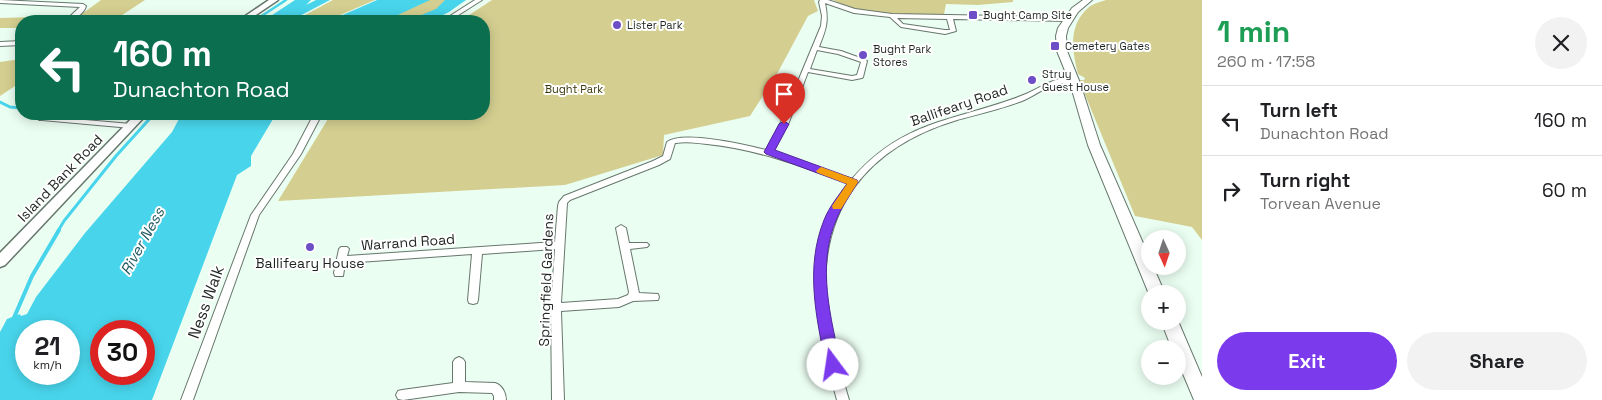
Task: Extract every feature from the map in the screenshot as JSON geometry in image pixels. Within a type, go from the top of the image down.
[{"type":"highway","points":[[1088,0],[1075,10],[1065,23],[1061,36],[1062,51],[1075,83],[1094,145],[1153,285]]},
{"type":"highway","points":[[1173,330],[1202,398]]},
{"type":"main road","points":[[251,15],[274,0]]},
{"type":"main road","name":"Island Bank Road","points":[[0,262],[136,120]]},
{"type":"street","points":[[455,15],[479,0]]},
{"type":"street","points":[[853,182],[769,152],[785,122],[824,26],[827,12],[822,2],[823,0],[845,9],[870,14]]},
{"type":"street","points":[[0,1],[83,6],[82,10],[76,15]]},
{"type":"street","points":[[836,12],[892,16],[1036,18],[1065,23]]},
{"type":"street","points":[[892,16],[901,25],[945,32],[954,31],[950,17]]},
{"type":"street","points":[[1036,18],[1065,23]]},
{"type":"street","points":[[0,44],[15,43]]},
{"type":"street","points":[[806,70],[852,78],[860,77],[864,61],[839,52],[815,48]]},
{"type":"street","name":"Ballifeary Road","points":[[842,400],[826,338],[821,305],[820,281],[825,237],[831,218],[853,182],[869,165],[888,150],[927,128],[1016,100],[1035,93],[1054,82],[1075,83]]},
{"type":"street","points":[[255,215],[297,154],[315,120]]},
{"type":"street","name":"Springfield Gardens","points":[[558,400],[556,307],[563,202],[567,198],[656,164],[667,156],[671,142],[681,140],[730,144],[769,152]]},
{"type":"street","name":"Ness Walk","points":[[187,400],[255,215]]},
{"type":"street","points":[[622,228],[634,292],[632,297]]},
{"type":"street","name":"Warrand Road","points":[[341,260],[559,245]]},
{"type":"street","points":[[625,246],[644,245]]},
{"type":"street","name":"Warrand Road","points":[[339,272],[344,249]]},
{"type":"street","points":[[473,300],[477,250]]},
{"type":"street","points":[[556,307],[619,303],[632,297],[654,297]]},
{"type":"street","points":[[459,362],[459,387]]},
{"type":"street","points":[[402,396],[459,387],[495,388],[500,395],[500,400]]},
{"type":"green space","points":[[101,0],[145,0],[122,15],[80,15]]},
{"type":"green space","points":[[333,0],[375,0],[340,15],[305,15]]},
{"type":"green space","points":[[423,0],[447,0],[441,7],[428,15],[392,15]]},
{"type":"green space","name":"Bught Park","points":[[492,0],[814,0],[818,11],[808,16],[777,74],[750,116],[664,135],[663,155],[565,185],[278,201],[327,120],[490,120],[490,15],[469,15]]},
{"type":"green space","points":[[833,0],[1013,0],[1013,2],[978,5],[946,4],[944,14],[887,14],[859,10]]},
{"type":"green space","points":[[1106,0],[1202,0],[1202,240],[1192,227],[1135,216],[1079,80],[1084,80],[1085,78],[1078,74],[1073,47],[1074,30],[1088,8]]},
{"type":"green space","points":[[0,18],[15,18],[15,28],[0,28]]},
{"type":"green space","points":[[15,60],[15,86],[0,96],[0,62]]},
{"type":"water","points":[[295,0],[311,0],[306,5],[316,0],[330,0],[301,15],[272,15]]},
{"type":"water","points":[[377,0],[430,0],[398,15],[343,15]]},
{"type":"water","points":[[445,0],[466,0],[443,15],[422,15],[436,9]]},
{"type":"water","name":"River Ness","points":[[178,120],[272,120],[251,156],[251,166],[237,175],[152,400],[0,400],[0,332],[7,319],[20,314],[21,316],[27,314],[36,297],[85,233],[172,132]]},
{"type":"waterway","points":[[263,15],[286,0]]},
{"type":"waterway","points":[[0,102],[15,107]]},
{"type":"waterway","points":[[58,231],[116,156],[149,120]]},
{"type":"waterway","points":[[13,320],[32,276],[59,230]]},
{"type":"slow traffic","points":[[821,171],[853,182],[837,206]]},
{"type":"place","name":"Bught Camp Site","points":[[973,15]]},
{"type":"place","name":"Lister Park","points":[[617,25]]},
{"type":"place","name":"Cemetery Gates","points":[[1055,46]]},
{"type":"place","name":"Bught Park Stores","points":[[863,55]]},
{"type":"place","name":"Struy Guest House","points":[[1032,80]]},
{"type":"place","name":"Ballifeary House","points":[[310,247]]},
{"type":"route","points":[[784,124],[769,152],[853,182],[831,218],[825,237],[821,262],[821,305],[826,338],[833,365]]}]
